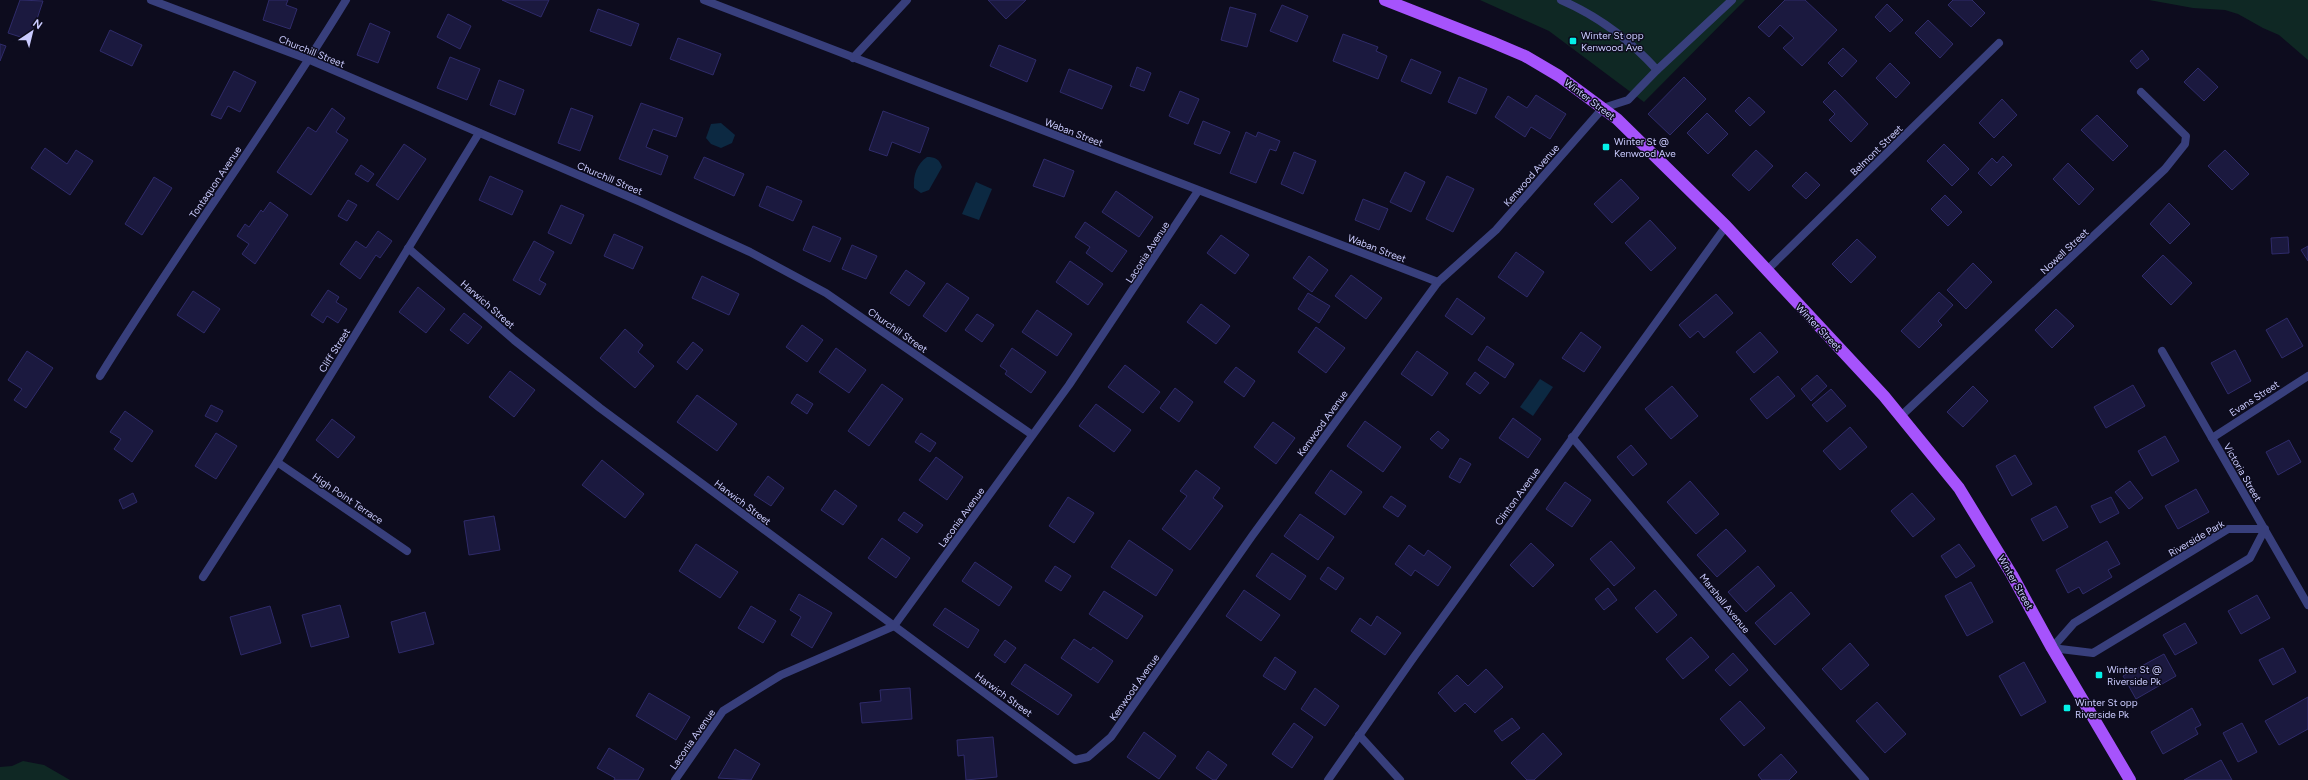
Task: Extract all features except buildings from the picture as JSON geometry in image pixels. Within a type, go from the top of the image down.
[{"type":"main road","name":"Winter Street","points":[[1385,0],[1459,28],[1525,56],[1559,76],[1617,119],[1726,226],[1900,416],[1959,488],[2012,574],[2052,648],[2130,780]]},
{"type":"street","name":"Churchill Street","points":[[151,0],[309,60],[708,231],[781,267],[832,297],[1031,434]]},
{"type":"street","name":"Tontaquon Avenue","points":[[100,376],[138,316],[309,60],[346,0]]},
{"type":"street","name":"Waban Street","points":[[704,0],[1438,282]]},
{"type":"street","points":[[853,58],[907,0]]},
{"type":"street","points":[[1561,0],[1605,24],[1638,49],[1657,70]]},
{"type":"street","points":[[1603,108],[1628,100],[1657,70],[1732,0]]},
{"type":"street","name":"Belmont Street","points":[[1766,271],[1999,43]]},
{"type":"street","name":"Nowell Street","points":[[1900,416],[2165,169],[2186,144],[2186,136],[2141,92]]},
{"type":"street","name":"Kenwood Avenue","points":[[1075,760],[1088,757],[1111,737],[1257,530],[1438,282],[1496,230],[1603,108]]},
{"type":"street","name":"Cliff Street","points":[[203,577],[277,462],[479,133]]},
{"type":"street","name":"Laconia Avenue","points":[[676,780],[723,711],[781,675],[894,626],[974,518],[1031,434],[1082,366],[1198,191]]},
{"type":"street","name":"Clinton Avenue","points":[[1328,780],[1572,437],[1726,226]]},
{"type":"street","name":"Harwich Street","points":[[408,248],[514,340],[600,408],[1075,760]]},
{"type":"street","name":"Victoria Street","points":[[2162,351],[2308,604]]},
{"type":"street","name":"Evans Street","points":[[2212,438],[2308,376]]},
{"type":"street","name":"Marshall Avenue","points":[[1572,437],[1709,597],[1754,654],[1865,780]]},
{"type":"street","name":"High Point Terrace","points":[[277,462],[407,551]]},
{"type":"street","name":"Riverside Park","points":[[2052,648],[2074,623],[2228,529],[2265,529]]},
{"type":"street","points":[[2052,648],[2093,652],[2250,558],[2265,529]]},
{"type":"street","points":[[1359,735],[1400,780]]},
{"type":"green space","points":[[1480,0],[1745,0],[1644,102],[1549,31]]},
{"type":"green space","points":[[2149,0],[2308,0],[2308,60],[2279,35],[2238,14],[2225,10],[2193,8]]},
{"type":"green space","points":[[23,761],[44,765],[70,780],[0,780],[0,767],[12,766]]},
{"type":"water","points":[[721,123],[735,135],[732,143],[721,148],[711,144],[706,138],[711,124]]},
{"type":"water","points":[[927,157],[936,159],[940,162],[942,167],[929,190],[921,193],[914,188],[914,179],[918,166]]},
{"type":"water","points":[[976,182],[992,189],[979,220],[962,214]]},
{"type":"water","points":[[1540,379],[1553,387],[1533,416],[1520,407]]},
{"type":"place","name":"Winter St opp Kenwood Ave","points":[[1573,41]]},
{"type":"place","name":"Winter St @ Kenwood Ave","points":[[1606,147]]},
{"type":"place","name":"Winter St @ Riverside Pk","points":[[2099,675]]},
{"type":"place","name":"Winter St opp Riverside Pk","points":[[2067,708]]}]
